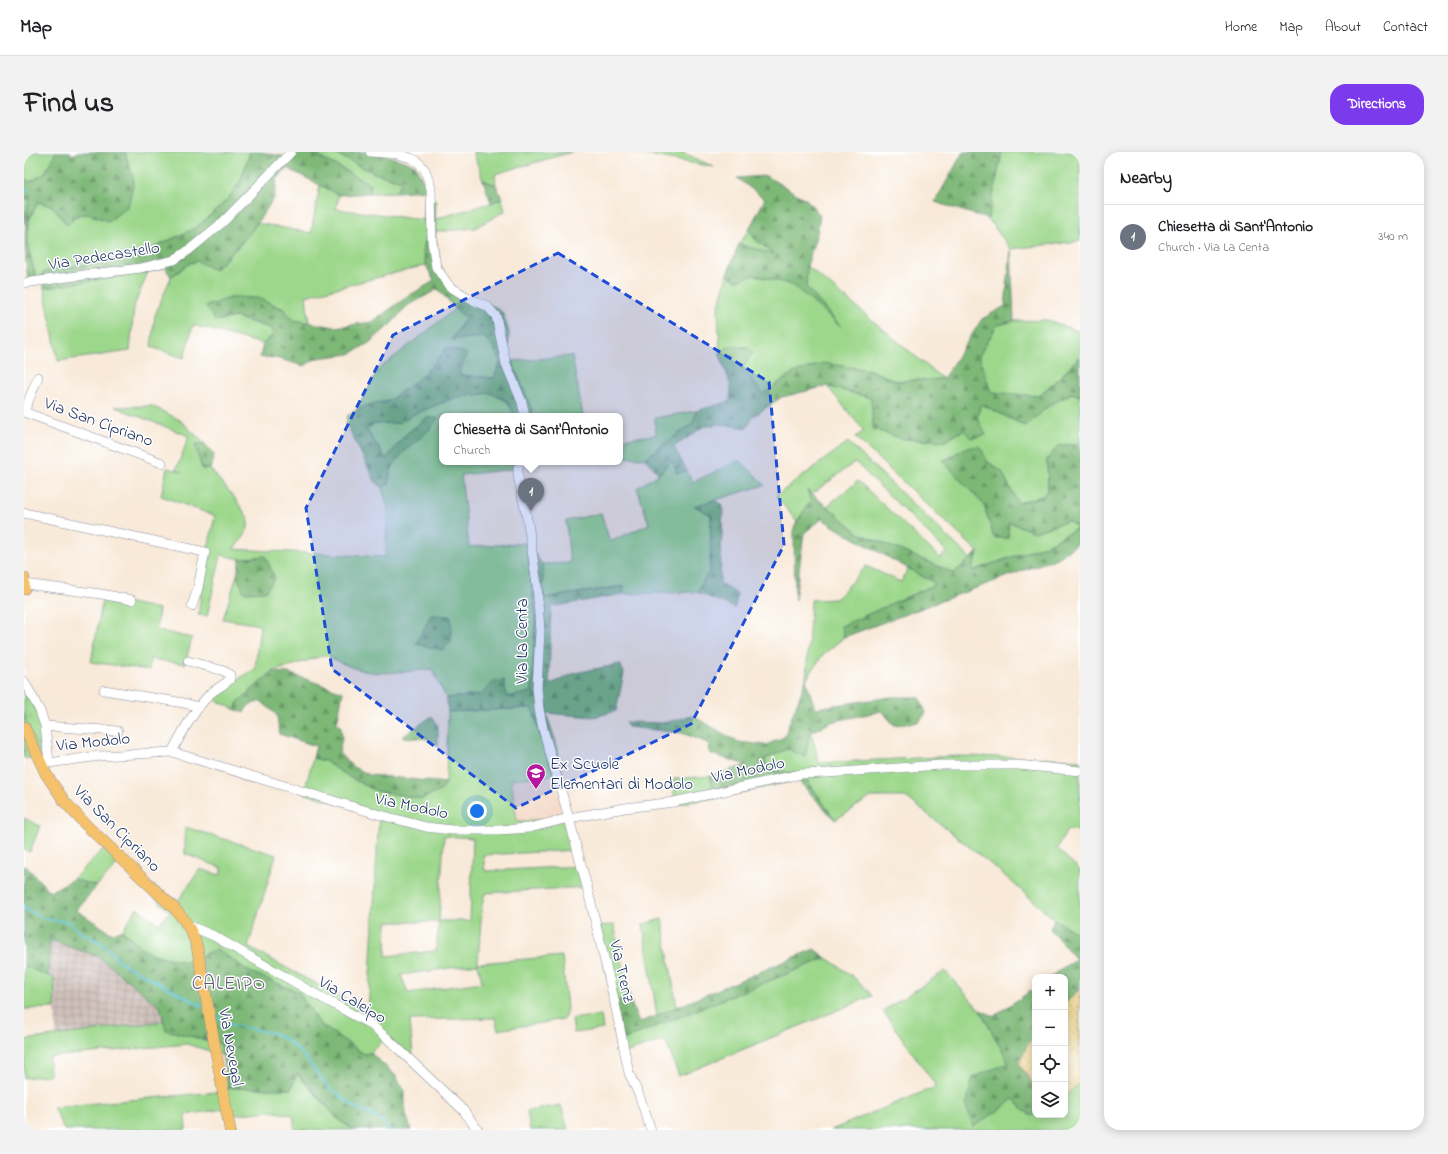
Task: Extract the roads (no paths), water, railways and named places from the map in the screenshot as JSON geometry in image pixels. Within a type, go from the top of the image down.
[{"type":"main road","name":"Via San Cipriano","points":[[24,727],[45,763],[52,784],[72,810],[162,895],[188,925]]},
{"type":"main road","name":"Via Nevegal","points":[[188,925],[197,947],[230,1130]]},
{"type":"street","name":"Via Pedecastello","points":[[24,283],[141,268],[174,260],[189,250],[223,222],[291,152]]},
{"type":"street","points":[[370,152],[397,154],[411,158],[418,162],[425,170],[432,192],[432,241],[436,267],[449,286],[470,299],[487,306],[496,316],[506,364],[522,402],[524,413]]},
{"type":"street","name":"Via San Cipriano","points":[[38,377],[24,412],[162,463]]},
{"type":"street","name":"Via La Centa","points":[[520,465],[518,476],[528,522],[537,585],[540,623],[537,688],[539,709],[543,729],[570,818]]},
{"type":"street","points":[[24,512],[205,552],[198,588],[192,606]]},
{"type":"street","points":[[24,584],[102,594],[132,600]]},
{"type":"street","points":[[172,752],[178,739],[199,708],[211,693],[227,682],[230,677],[224,671],[188,661]]},
{"type":"street","name":"Via San Cipriano","points":[[24,681],[46,726],[45,763]]},
{"type":"street","points":[[104,690],[184,703],[199,708]]},
{"type":"street","points":[[46,726],[118,732]]},
{"type":"street","name":"Via Modolo","points":[[45,763],[129,753],[172,752],[338,803],[426,827],[452,830],[529,828],[570,818],[625,808],[674,802],[800,774],[954,765],[1018,765],[1080,771]]},
{"type":"street","name":"Via Trenz","points":[[570,818],[612,992],[629,1073],[651,1130]]},
{"type":"street","name":"Via Caleipo","points":[[188,925],[214,936],[370,1024],[387,1038],[463,1110],[478,1130]]},
{"type":"waterway","points":[[24,188],[29,191]]},
{"type":"waterway","points":[[24,904],[25,909],[45,919],[68,922],[78,931],[103,944],[123,964],[204,1007]]},
{"type":"waterway","points":[[214,1014],[228,1024],[272,1033],[288,1041],[305,1057],[327,1086],[353,1106],[384,1122],[389,1130]]},
{"type":"place","name":"Chiesetta di Sant'Antonio","points":[[531,511]]},
{"type":"place","name":"Ex Scuole Elementari di Modolo","points":[[536,790]]},
{"type":"district","name":"CALEIPO","points":[[229,982]]}]
